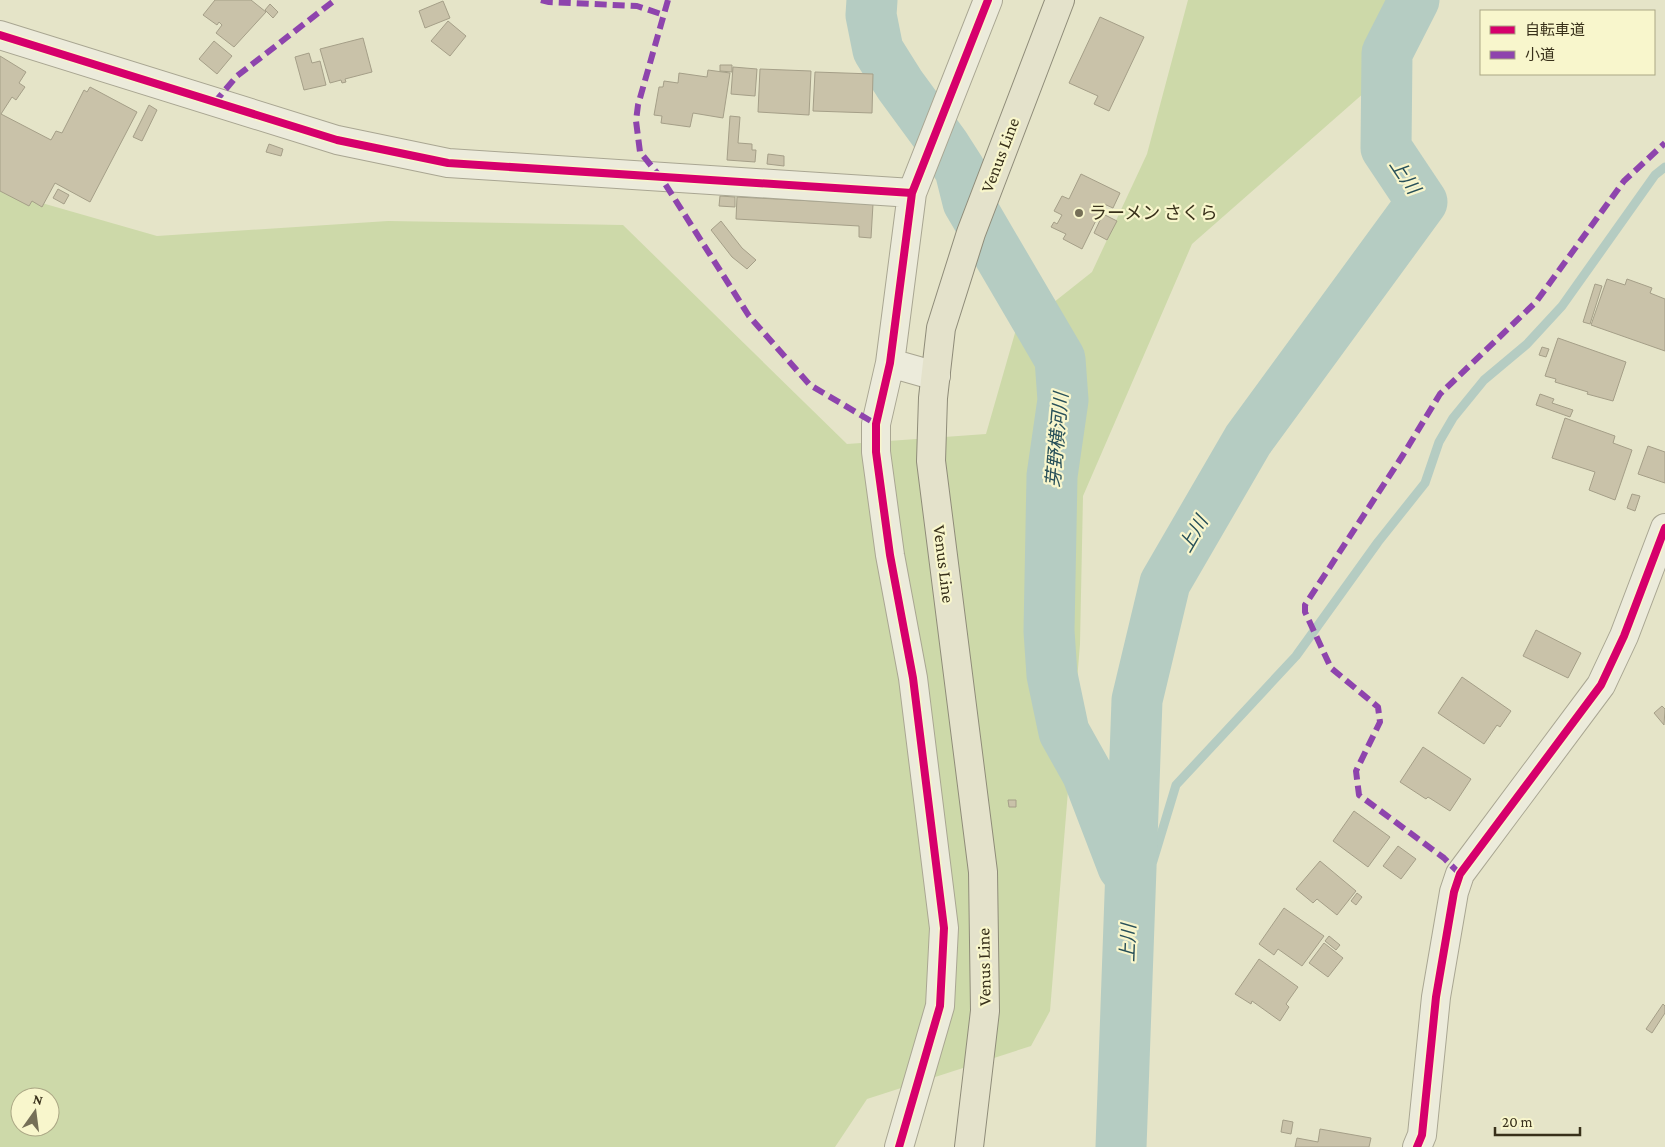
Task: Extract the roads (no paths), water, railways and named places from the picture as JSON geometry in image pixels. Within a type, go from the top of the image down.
[{"type":"main road","name":"Venus Line","points":[[969,1147],[985,1011],[983,872],[931,461],[936,376],[941,328],[971,233],[1060,0]]},
{"type":"street","points":[[899,1147],[940,1006],[944,928],[913,678],[890,555],[876,452],[876,424],[890,363],[915,186],[988,0]]},
{"type":"street","points":[[0,35],[337,140],[448,163],[915,186]]},
{"type":"street","points":[[890,363],[936,376]]},
{"type":"street","points":[[1418,1147],[1422,1135],[1436,997],[1454,892],[1460,874],[1601,685],[1624,636],[1665,528]]},
{"type":"waterway","name":"芽野横河川","points":[[872,0],[871,15],[878,50],[900,85],[960,170],[968,202],[1060,359],[1063,400],[1052,476],[1049,631],[1052,675],[1064,732],[1087,773],[1123,867]]},
{"type":"waterway","name":"上川","points":[[1121,1147],[1137,700],[1165,583],[1248,440],[1422,202],[1386,148],[1387,53],[1414,0]]},
{"type":"waterway","points":[[1130,887],[1153,861],[1176,785],[1296,656],[1378,542],[1425,483],[1439,442],[1453,418],[1484,380],[1527,344],[1562,306],[1655,175],[1665,167]]},
{"type":"place","name":"ラーメン さくら","points":[[1079,213]]}]
